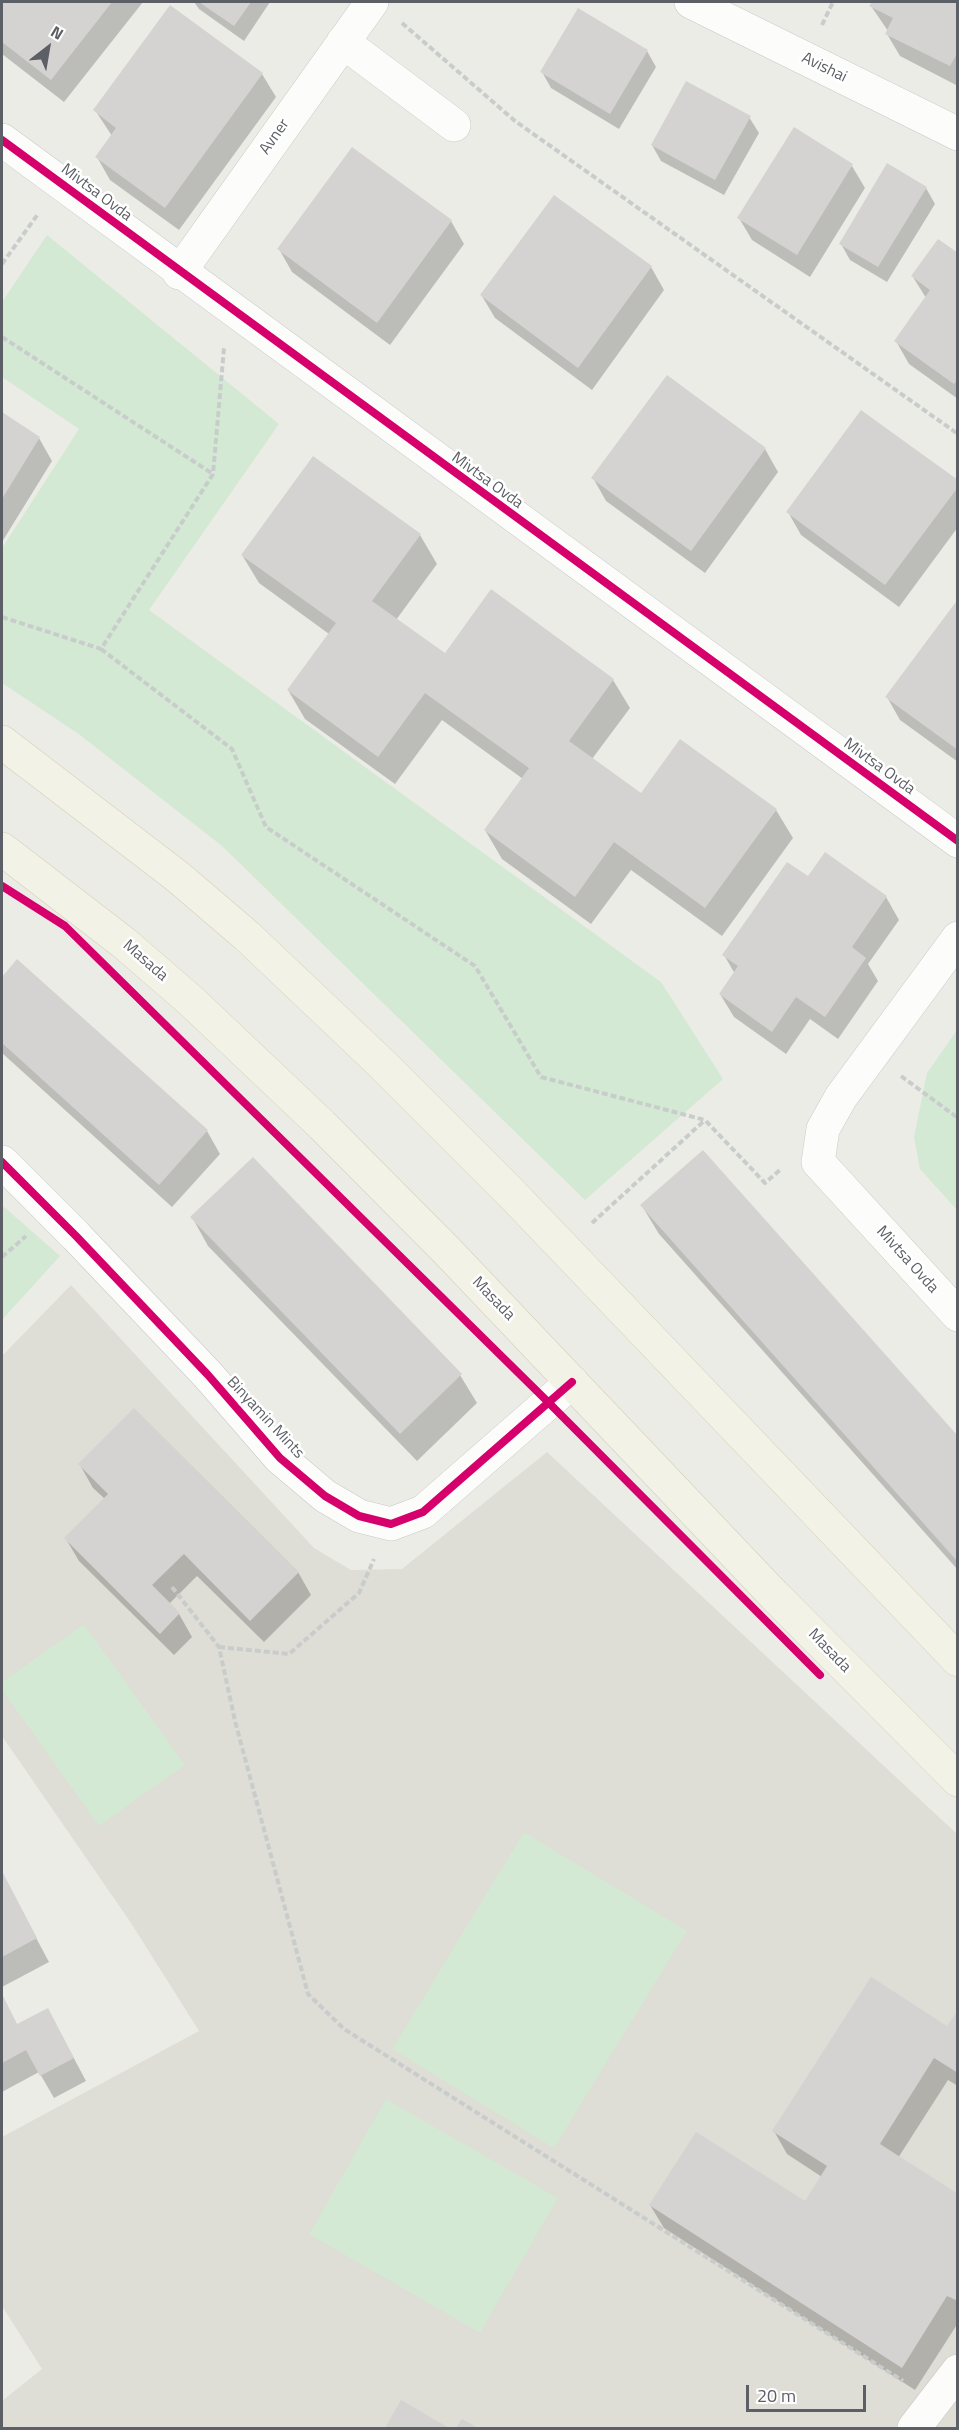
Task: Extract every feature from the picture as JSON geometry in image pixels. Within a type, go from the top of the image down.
[{"type":"main road","points":[[2,742],[118,830],[247,936],[382,1064],[563,1249],[957,1660]]},
{"type":"main road","name":"Masada","points":[[2,849],[124,943],[190,1000],[322,1125],[572,1382],[774,1595],[957,1780]]},
{"type":"street","name":"Avishai","points":[[691,2],[957,134]]},
{"type":"street","name":"Avner","points":[[179,273],[343,42],[383,9]]},
{"type":"street","points":[[343,42],[454,125]]},
{"type":"street","name":"Mivtsa Ovda","points":[[2,140],[179,273],[957,841]]},
{"type":"street","name":"Mivtsa Ovda","points":[[957,938],[823,1129],[818,1162],[957,1315]]},
{"type":"street","name":"Binyamin Mints","points":[[2,1162],[208,1375],[280,1458],[325,1496],[359,1516],[391,1524]]},
{"type":"street","points":[[391,1524],[423,1512],[572,1382]]},
{"type":"street","points":[[914,2428],[957,2371]]},
{"type":"path","points":[[383,9],[515,121],[957,434]]},
{"type":"path","points":[[2,264],[61,183]]},
{"type":"path","points":[[101,648],[213,474],[228,308]]},
{"type":"path","points":[[2,337],[213,474]]},
{"type":"path","points":[[2,617],[101,648],[232,749],[266,826],[475,966],[541,1077],[705,1120],[765,1183],[782,1168]]},
{"type":"path","points":[[873,1055],[957,1119]]},
{"type":"path","points":[[563,1249],[705,1120]]},
{"type":"path","points":[[219,1647],[289,1654],[359,1593],[391,1524]]},
{"type":"path","points":[[172,1587],[219,1647],[235,1721],[308,1994],[344,2029],[934,2401]]},
{"type":"shaded area","points":[[71,1285],[314,1548],[351,1570],[402,1569],[547,1452],[957,1834],[957,2428],[2,2428],[2,2401],[42,2369],[2,2306],[2,2137],[199,2031],[131,1923],[2,1736],[2,1356]]},
{"type":"green space","points":[[47,235],[279,424],[149,610],[661,982],[723,1079],[585,1200],[222,846],[80,735],[2,683],[2,548],[79,429],[2,377],[2,302]]},
{"type":"green space","points":[[957,1030],[957,1210],[920,1169],[914,1137],[927,1073]]},
{"type":"green space","points":[[2,1205],[60,1256],[2,1320]]},
{"type":"green space","points":[[84,1624],[185,1765],[99,1826],[2,1690],[2,1682]]},
{"type":"green space","points":[[524,1832],[687,1931],[554,2148],[392,2049]]},
{"type":"green space","points":[[386,2099],[558,2198],[480,2333],[309,2234]]},
{"type":"building","points":[[2,2],[112,2],[51,80],[2,42]]},
{"type":"building","points":[[199,2],[251,2],[234,26]]},
{"type":"building","points":[[872,2],[958,2],[958,52],[950,66],[885,34],[893,18],[869,6]]},
{"type":"building","points":[[170,5],[263,73],[165,208],[95,157],[116,128],[93,110]]},
{"type":"building","points":[[578,8],[648,50],[610,114],[540,72]]},
{"type":"building","points":[[686,81],[751,116],[715,180],[651,145]]},
{"type":"building","points":[[794,127],[853,164],[797,255],[737,218]]},
{"type":"building","points":[[352,147],[452,220],[377,323],[277,249]]},
{"type":"building","points":[[887,163],[927,187],[878,267],[839,244]]},
{"type":"building","points":[[554,195],[652,266],[578,368],[480,295]]},
{"type":"building","points":[[938,239],[958,253],[958,378],[954,384],[894,341],[930,290],[911,276]]},
{"type":"building","points":[[667,375],[766,448],[691,551],[591,478]]},
{"type":"building","points":[[861,410],[958,480],[958,487],[885,585],[786,512]]},
{"type":"building","points":[[2,412],[40,437],[2,499]]},
{"type":"building","points":[[313,456],[421,534],[372,601],[445,653],[491,589],[614,679],[569,741],[641,793],[680,739],[777,809],[705,908],[614,842],[575,897],[484,830],[529,768],[425,693],[378,757],[287,690],[336,623],[241,555]]},
{"type":"building","points":[[958,599],[958,750],[885,697]]},
{"type":"building","points":[[825,852],[887,896],[852,947],[866,958],[825,1017],[796,997],[772,1032],[719,994],[738,966],[722,955],[787,862],[808,876]]},
{"type":"building","points":[[17,959],[208,1130],[159,1185],[2,1043],[2,977]]},
{"type":"building","points":[[703,1150],[958,1436],[958,1562],[640,1205]]},
{"type":"building","points":[[253,1157],[462,1374],[400,1434],[190,1217]]},
{"type":"building","points":[[134,1408],[299,1572],[250,1621],[184,1554],[152,1585],[180,1613],[160,1634],[64,1538],[108,1494],[78,1464]]},
{"type":"building","points":[[2,1871],[37,1938],[2,1957]]},
{"type":"building","points":[[871,1977],[947,2026],[958,2010],[958,2073],[934,2058],[880,2144],[958,2194],[958,2301],[947,2296],[902,2368],[649,2205],[696,2132],[805,2201],[827,2166],[772,2131]]},
{"type":"building","points":[[2,1994],[17,2024],[48,2008],[74,2058],[40,2076],[26,2050],[2,2063]]},
{"type":"building","points":[[401,2400],[449,2428],[385,2428]]},
{"type":"building","points":[[462,2419],[478,2428],[456,2428]]},
{"type":"cycle path","points":[[2,140],[958,841]]},
{"type":"cycle path","points":[[2,886],[65,926],[548,1402],[820,1675]]},
{"type":"cycle path","points":[[2,1162],[208,1375],[280,1458],[325,1496],[359,1516],[391,1524],[423,1512],[572,1382]]}]
